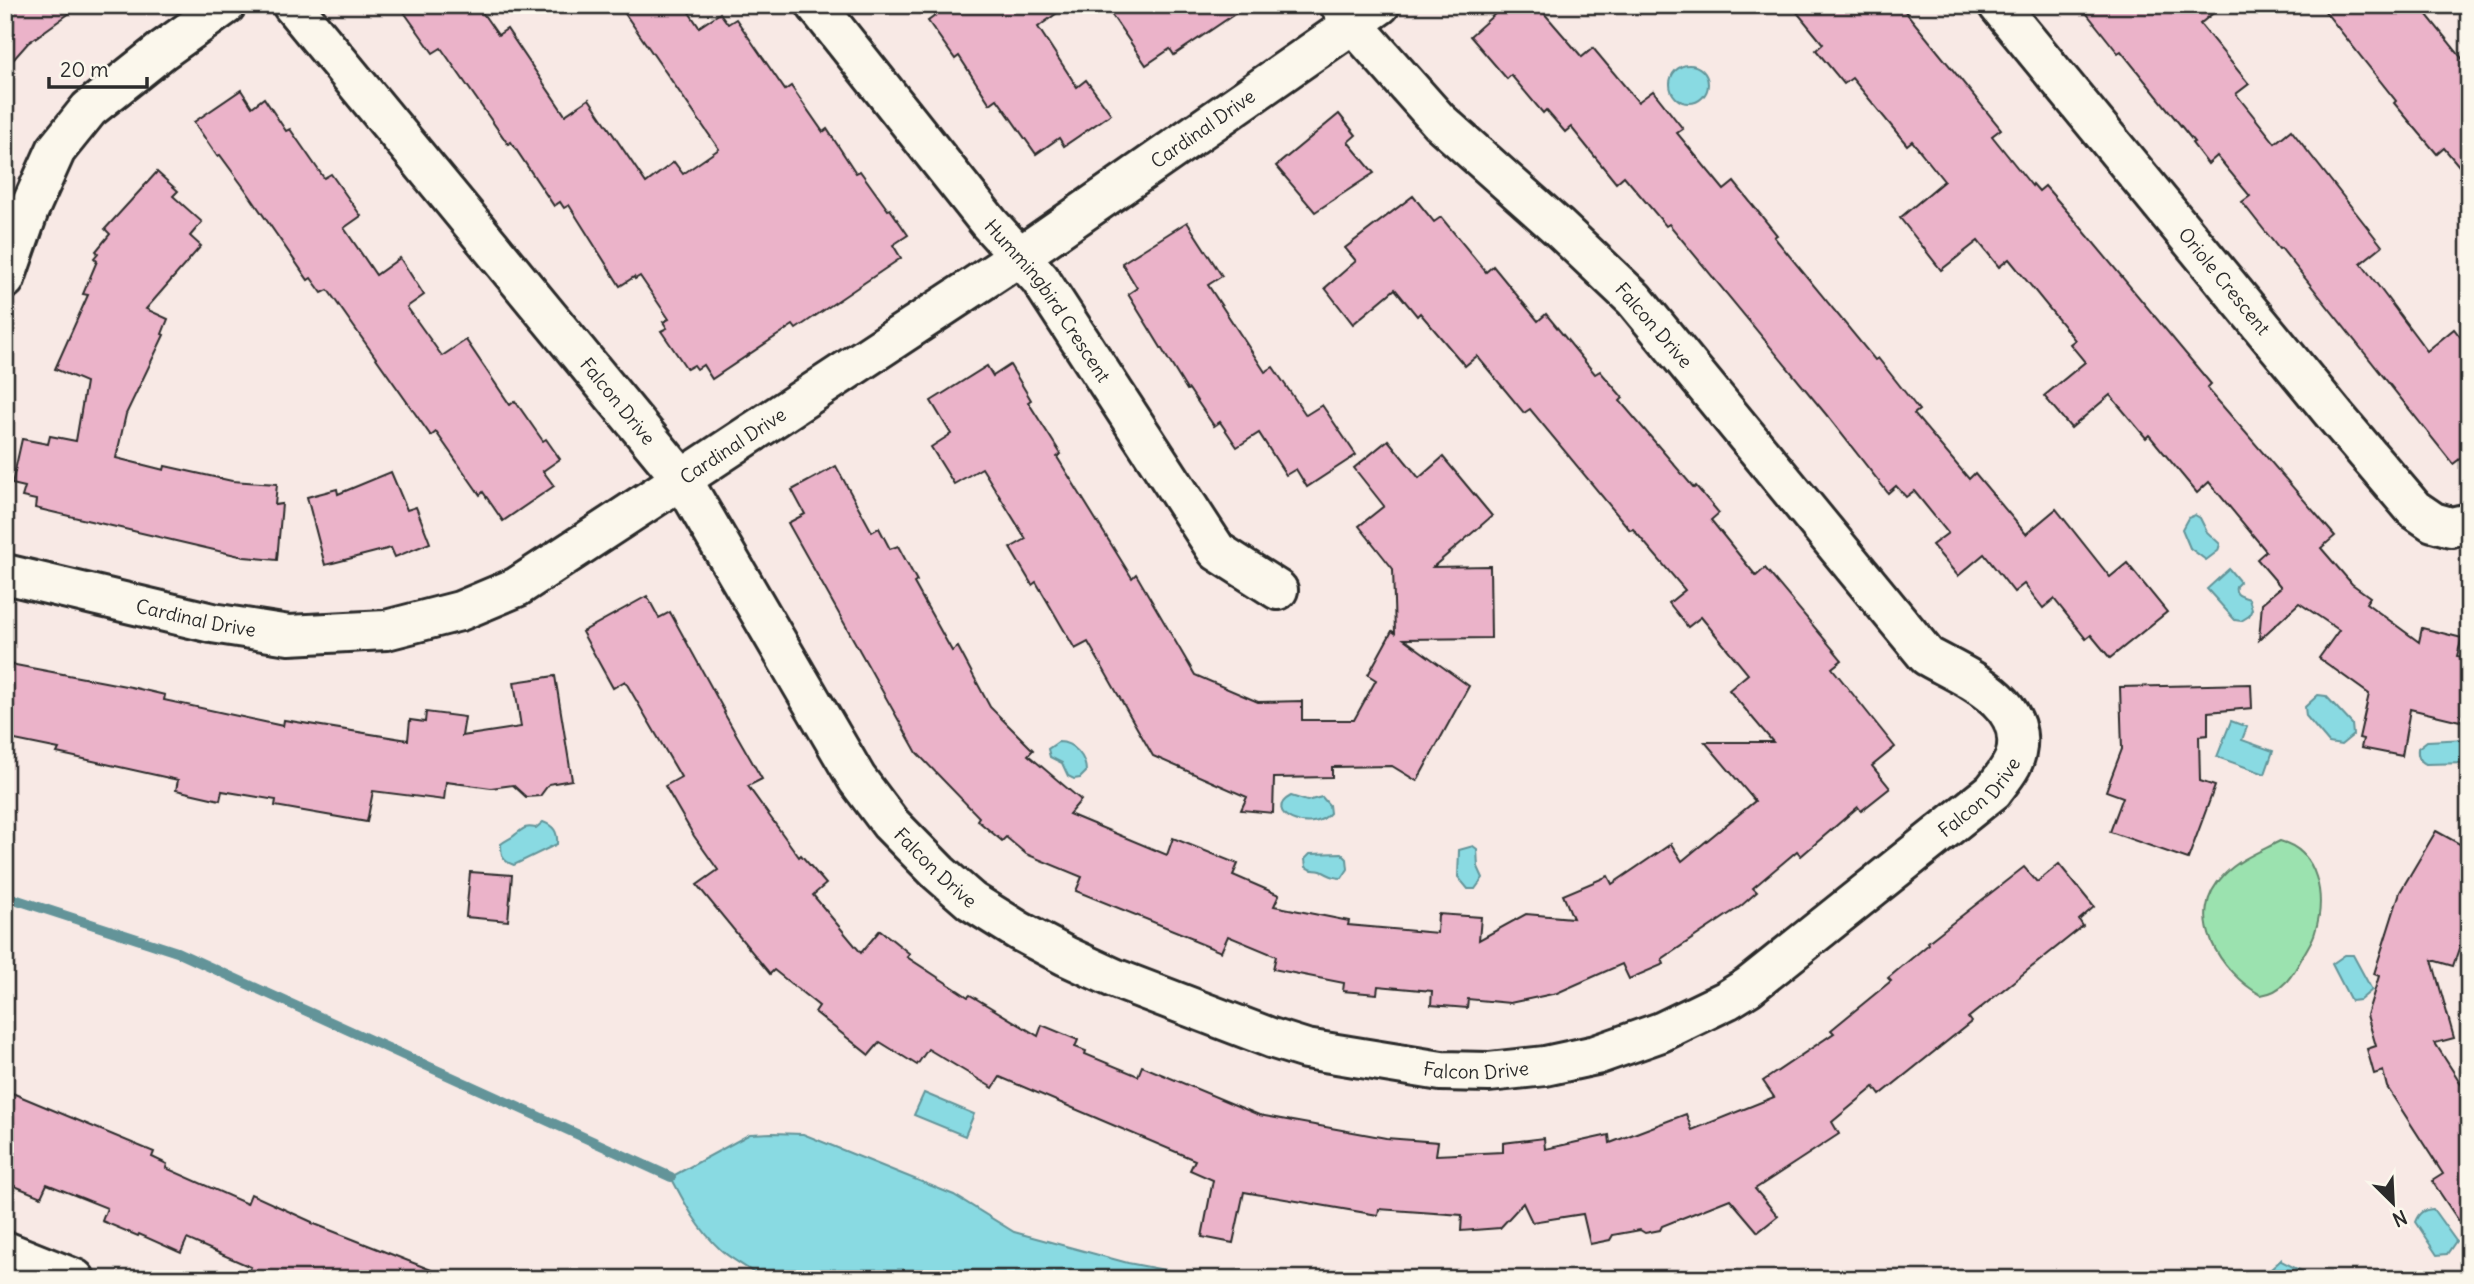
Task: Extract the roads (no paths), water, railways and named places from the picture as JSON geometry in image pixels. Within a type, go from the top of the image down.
[{"type":"street","points":[[5,279],[29,210],[56,150],[89,108],[226,5]]},
{"type":"street","name":"Falcon Drive","points":[[292,5],[682,479],[856,778],[890,823],[971,901],[1018,931],[1114,978],[1306,1049],[1441,1071],[1489,1072],[1545,1066],[1596,1055],[1661,1032],[1748,987],[1993,791],[2009,769],[2016,753],[2016,734],[2010,713],[1990,691],[1927,656],[1639,305],[1439,121],[1357,11]]},
{"type":"street","name":"Hummingbird Crescent","points":[[816,5],[989,223],[1047,289],[1217,551],[1278,590]]},
{"type":"street","name":"Oriole Crescent","points":[[1998,5],[2407,501],[2433,522],[2451,527],[2469,523]]},
{"type":"street","name":"Cardinal Drive","points":[[5,574],[212,623],[289,635],[386,630],[460,611],[517,587],[1020,256],[1357,11]]},
{"type":"street","points":[[5,1251],[75,1279]]},
{"type":"water","points":[[1689,65],[1702,71],[1708,84],[1702,97],[1689,103],[1676,97],[1670,84],[1676,71]]},
{"type":"water","points":[[2195,515],[2220,544],[2218,551],[2206,560],[2190,548],[2182,529],[2188,518]]},
{"type":"water","points":[[2229,569],[2240,582],[2236,586],[2236,592],[2249,599],[2252,609],[2249,616],[2241,621],[2235,620],[2207,589]]},
{"type":"water","points":[[2318,695],[2326,696],[2352,724],[2353,735],[2341,745],[2329,743],[2306,716],[2305,707]]},
{"type":"water","points":[[2231,721],[2247,727],[2242,740],[2273,751],[2265,774],[2217,757]]},
{"type":"water","points":[[2466,739],[2468,763],[2426,764],[2419,758],[2418,748],[2427,741]]},
{"type":"water","points":[[1058,742],[1074,748],[1081,756],[1086,772],[1080,778],[1068,776],[1062,763],[1050,757],[1048,749]]},
{"type":"water","points":[[1291,796],[1307,801],[1322,797],[1329,805],[1330,813],[1322,820],[1312,822],[1292,819],[1281,809],[1283,802]]},
{"type":"water","points":[[543,822],[554,830],[557,844],[514,865],[507,862],[502,855],[501,844],[523,829],[536,828]]},
{"type":"water","points":[[1473,846],[1477,849],[1478,867],[1483,878],[1475,889],[1468,889],[1458,877],[1459,850]]},
{"type":"water","points":[[1341,853],[1347,859],[1348,869],[1342,878],[1306,867],[1305,859],[1310,854]]},
{"type":"water","points":[[2345,955],[2353,955],[2372,990],[2360,1000],[2351,1001],[2332,964]]},
{"type":"water","points":[[924,1093],[974,1114],[965,1136],[914,1115]]},
{"type":"water","points":[[750,1134],[803,1134],[954,1195],[1014,1232],[1128,1263],[1212,1279],[761,1279],[726,1254],[705,1234],[671,1177]]},
{"type":"water","points":[[2433,1209],[2456,1241],[2447,1254],[2437,1255],[2415,1222],[2422,1212]]},
{"type":"water","points":[[2281,1261],[2317,1279],[2260,1279]]},
{"type":"waterway","points":[[5,896],[177,952],[671,1177]]}]
